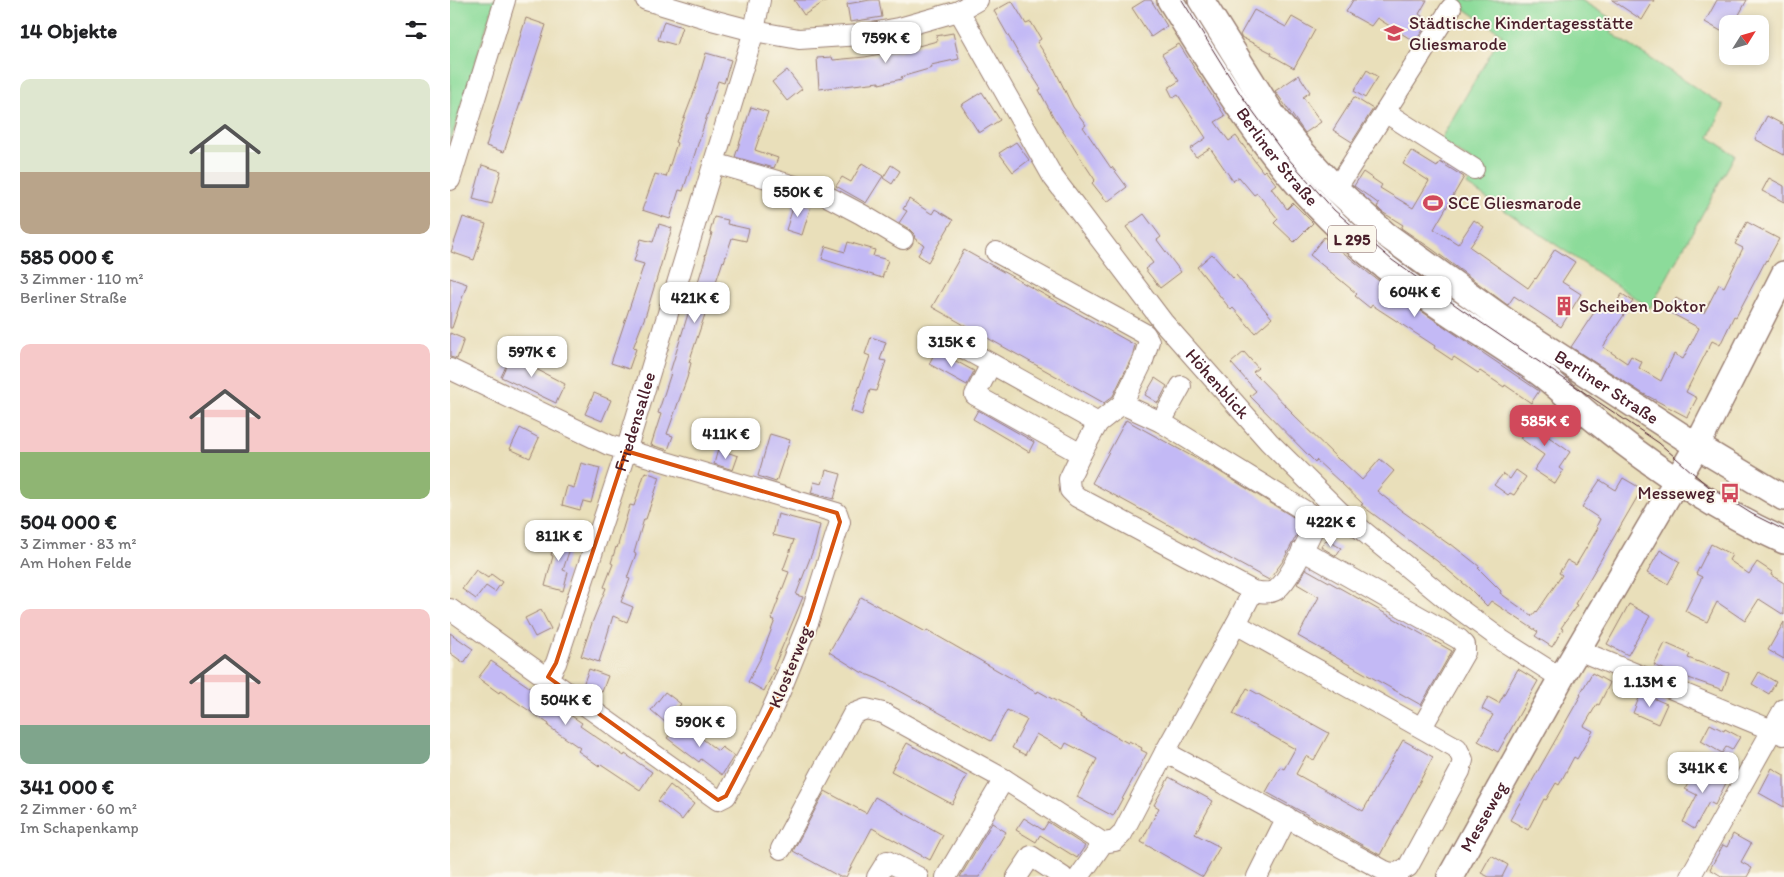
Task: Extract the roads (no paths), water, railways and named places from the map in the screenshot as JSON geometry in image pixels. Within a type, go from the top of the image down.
[{"type":"main road","name":"Berliner Straße","points":[[1170,0],[1255,133],[1287,174],[1323,212],[1363,249],[1402,279],[1538,372],[1593,419],[1676,480],[1725,511],[1759,530],[1784,541]]},
{"type":"main road","name":"Berliner Straße","points":[[1201,0],[1274,117],[1303,153],[1336,189],[1385,234],[1502,318],[1697,446],[1784,498]]},
{"type":"main road","name":"Messeweg","points":[[1450,877],[1561,678],[1697,446],[1780,290]]},
{"type":"street","points":[[450,180],[505,0]]},
{"type":"street","points":[[646,0],[754,31],[799,39],[861,35],[898,28],[959,11],[978,0]]},
{"type":"street","name":"Friedensallee","points":[[548,677],[556,663],[626,451],[754,31],[760,0]]},
{"type":"street","points":[[1336,189],[1451,8]]},
{"type":"street","name":"Höhenblick","points":[[959,11],[1053,177],[1163,322],[1269,442],[1340,512],[1446,599],[1503,642],[1561,678]]},
{"type":"street","points":[[1385,112],[1474,168]]},
{"type":"street","points":[[714,163],[823,194],[903,239]]},
{"type":"street","points":[[996,252],[1145,334],[1149,341],[1146,352],[1122,404],[1098,423],[1081,454],[1069,479],[1070,490],[1077,497],[1254,590],[1264,593],[1275,591],[1286,579],[1318,520],[1161,422],[1122,404]]},
{"type":"street","points":[[947,339],[1098,423]]},
{"type":"street","points":[[991,364],[974,395],[1081,454]]},
{"type":"street","points":[[450,370],[609,445],[626,451]]},
{"type":"street","points":[[1161,422],[1181,386]]},
{"type":"street","name":"Klosterweg","points":[[548,677],[718,800],[726,796],[766,725],[809,620],[840,522],[837,513],[626,451]]},
{"type":"street","points":[[1302,550],[1459,639],[1465,645],[1465,652],[1422,727]]},
{"type":"street","points":[[780,849],[854,714],[866,709],[883,713],[1004,779],[1103,843],[1115,841],[1122,834],[1254,590]]},
{"type":"street","points":[[450,609],[548,677]]},
{"type":"street","points":[[1165,752],[1383,870],[1398,873],[1408,867],[1460,771],[1463,760],[1457,748],[1236,624]]},
{"type":"street","points":[[1578,650],[1778,732]]},
{"type":"street","points":[[1690,877],[1778,732],[1784,709]]},
{"type":"street","points":[[946,877],[1004,779]]},
{"type":"street","points":[[1257,877],[1287,817]]},
{"type":"street","points":[[1078,877],[1103,843]]},
{"type":"street","points":[[1017,877],[1031,856],[1063,877]]},
{"type":"street","points":[[877,877],[887,861],[918,877]]},
{"type":"tram line","points":[[1182,0],[1241,95],[1285,155],[1334,210],[1392,260],[1659,443],[1709,487],[1752,514],[1784,530]]},
{"type":"place","name":"Städtische Kindertagesstätte Gliesmarode","points":[[1394,33]]},
{"type":"place","name":"SCE Gliesmarode","points":[[1433,203]]},
{"type":"place","name":"Scheiben Doktor","points":[[1564,306]]},
{"type":"place","name":"Messeweg","points":[[1730,493]]}]
